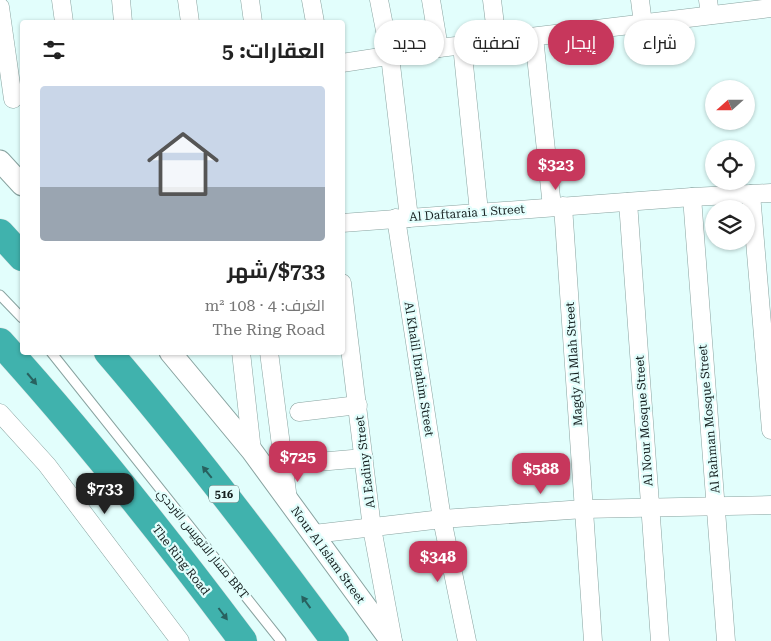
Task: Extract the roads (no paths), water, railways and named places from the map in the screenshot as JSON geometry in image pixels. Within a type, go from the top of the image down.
[{"type":"highway","points":[[0,233],[20,255]]},
{"type":"highway","name":"The Ring Road","points":[[0,342],[110,471],[198,581],[243,641]]},
{"type":"highway","name":"516","points":[[111,355],[211,476],[335,641]]},
{"type":"street","points":[[61,0],[64,20]]},
{"type":"street","points":[[121,0],[123,20]]},
{"type":"street","points":[[187,0],[190,20]]},
{"type":"street","points":[[250,0],[253,20]]},
{"type":"street","points":[[311,0],[315,20]]},
{"type":"street","name":"Al Khalil Ibrahim Street","points":[[379,0],[383,20]]},
{"type":"street","points":[[432,0],[435,20]]},
{"type":"street","points":[[492,0],[495,20]]},
{"type":"street","points":[[640,0],[642,20]]},
{"type":"street","points":[[0,7],[12,98]]},
{"type":"street","points":[[660,20],[709,8],[771,8]]},
{"type":"street","points":[[538,37],[624,26]]},
{"type":"street","points":[[345,63],[374,58]]},
{"type":"street","name":"Al Khalil Ibrahim Street","points":[[391,65],[403,218],[442,519],[467,641]]},
{"type":"street","points":[[464,65],[479,212]]},
{"type":"street","name":"Magdy Al Mlah Street","points":[[538,65],[557,207],[584,508],[593,641]]},
{"type":"street","points":[[0,161],[20,183]]},
{"type":"street","name":"Al Daftaraia 1 Street","points":[[345,223],[692,197],[771,193]]},
{"type":"street","points":[[751,194],[771,430]]},
{"type":"street","name":"Al Rahman Mosque Street","points":[[692,197],[726,641]]},
{"type":"street","name":"Al Nour Mosque Street","points":[[628,202],[660,641]]},
{"type":"street","name":"Al Eadiny Street","points":[[345,312],[372,528],[392,641]]},
{"type":"street","name":"Nour Al Islam Street","points":[[172,355],[252,451],[392,641]]},
{"type":"street","points":[[241,355],[252,451]]},
{"type":"street","points":[[269,355],[288,500]]},
{"type":"street","points":[[298,412],[358,406]]},
{"type":"street","points":[[0,413],[47,465],[180,641]]},
{"type":"street","points":[[306,463],[364,458]]},
{"type":"street","points":[[314,534],[442,519],[584,508],[771,505]]},
{"type":"lane","points":[[0,295],[20,316]]},
{"type":"lane","name":"مسار الاتوبيس الترددي BRT","points":[[53,355],[281,641]]}]
